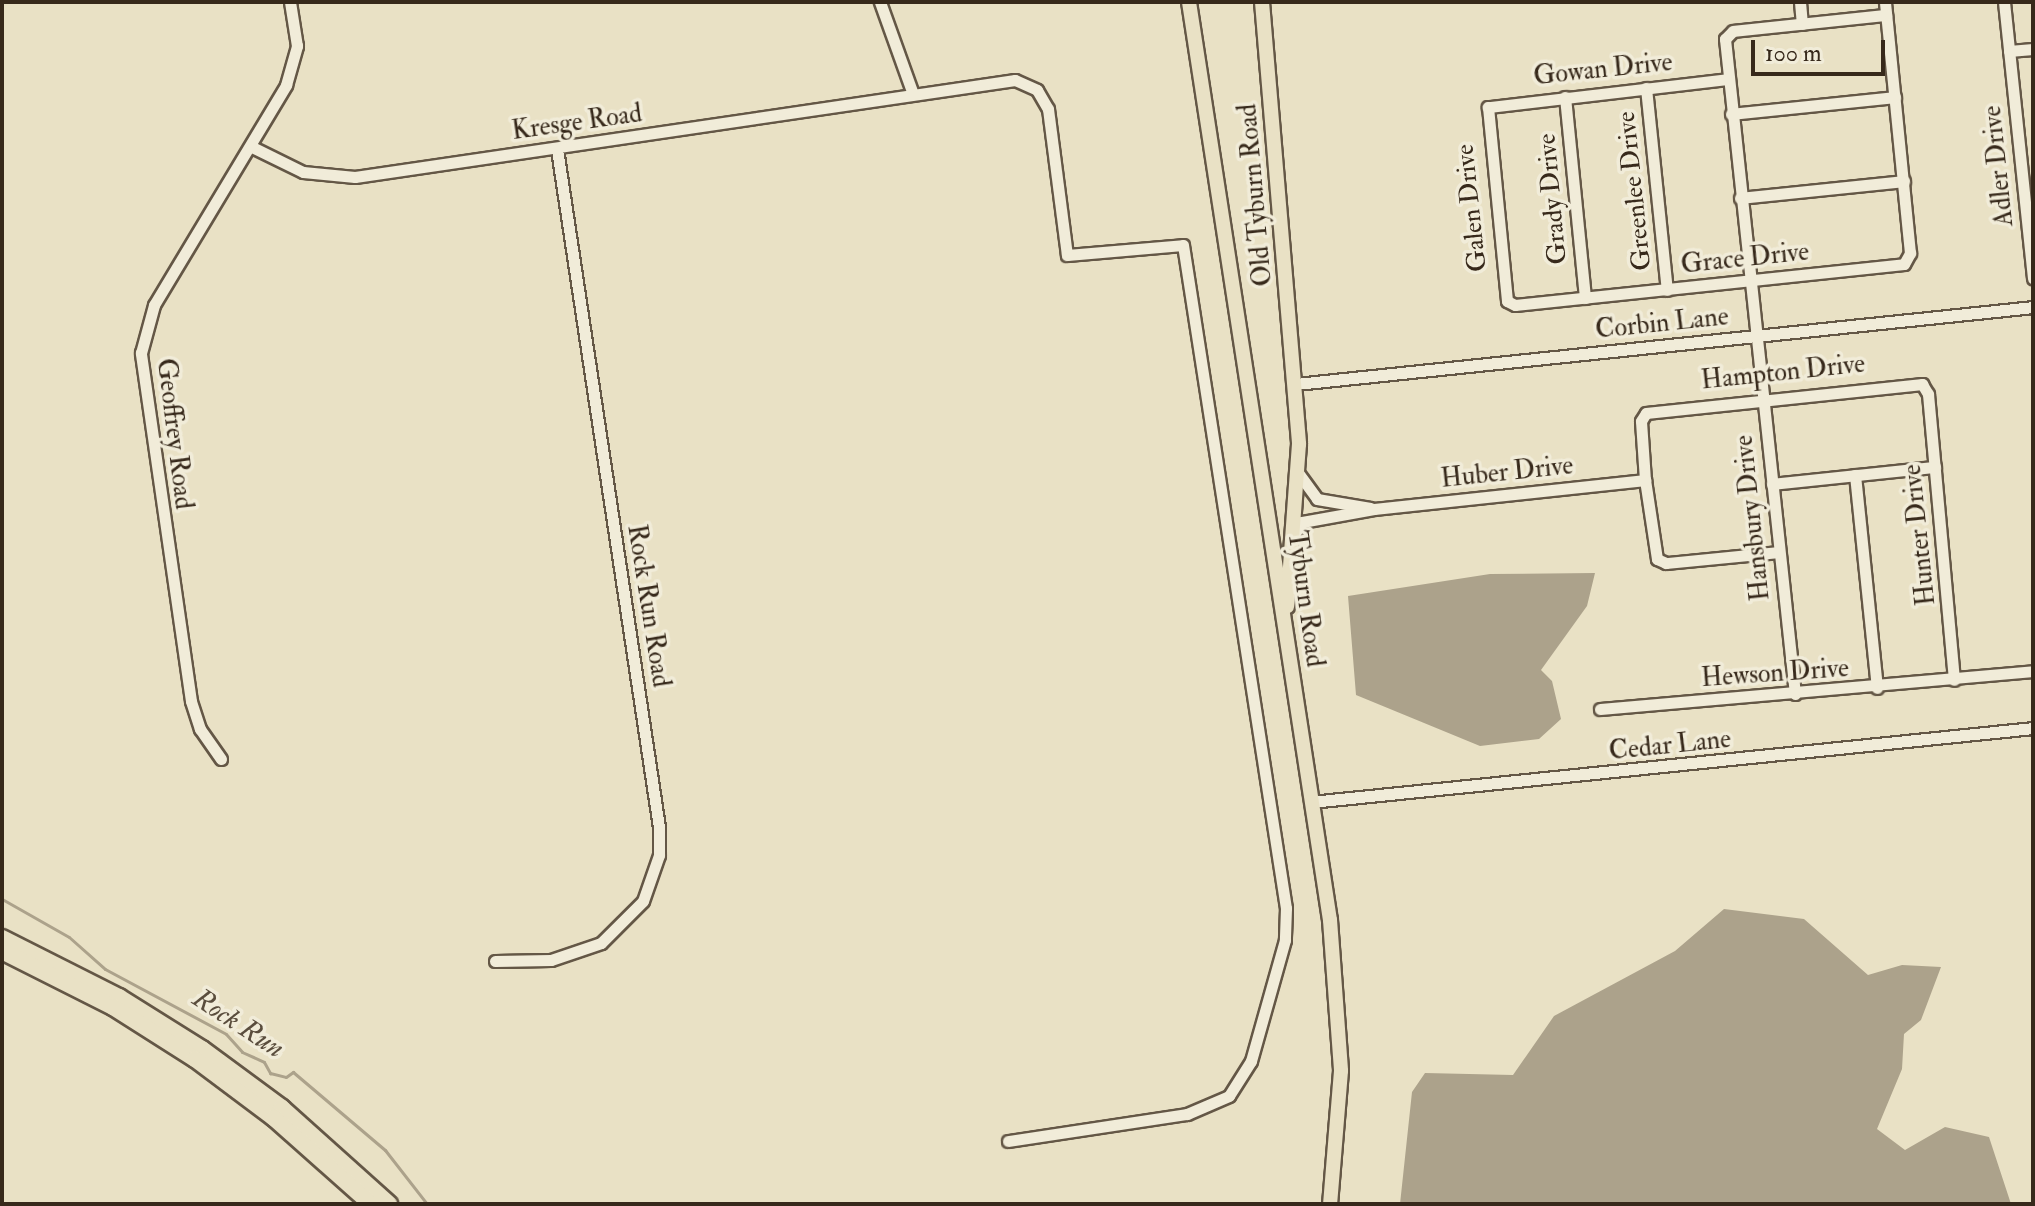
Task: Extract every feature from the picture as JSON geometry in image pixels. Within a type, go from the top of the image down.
[{"type":"highway","points":[[2,938],[119,997],[211,1056],[307,1129],[389,1204]]},
{"type":"highway","points":[[2,951],[103,1002],[195,1059],[291,1131],[371,1204]]},
{"type":"main road","name":"Tyburn Road","points":[[1189,2],[1248,362],[1284,632],[1340,1005],[1340,1124],[1330,1204]]},
{"type":"main road","name":"Old Tyburn Road","points":[[1262,2],[1296,384],[1299,474],[1284,632]]},
{"type":"street","name":"Geoffrey Road","points":[[221,759],[200,729],[191,701],[141,353],[154,305],[252,147],[292,73],[297,32],[290,2]]},
{"type":"street","points":[[880,2],[913,94]]},
{"type":"street","points":[[1740,198],[1904,181],[1886,8],[1802,24],[1800,2]]},
{"type":"street","name":"Adler Drive","points":[[2004,2],[2033,278]]},
{"type":"street","name":"Hansbury Drive","points":[[1795,694],[1731,114],[1728,34],[1802,24]]},
{"type":"street","points":[[2009,51],[2033,49]]},
{"type":"street","name":"Gowan Drive","points":[[1485,110],[1491,105],[1728,79]]},
{"type":"street","name":"Kresge Road","points":[[252,147],[303,172],[335,178],[557,149],[1015,80],[1037,90],[1049,114],[1067,255],[1183,245],[1286,908],[1285,940],[1262,1025],[1233,1092],[1187,1114],[1008,1141]]},
{"type":"street","name":"Greenlee Drive","points":[[1646,88],[1667,290]]},
{"type":"street","name":"Grady Drive","points":[[1565,97],[1585,298]]},
{"type":"street","points":[[1731,114],[1895,97]]},
{"type":"street","name":"Galen Drive","points":[[1485,110],[1507,301]]},
{"type":"street","name":"Rock Run Road","points":[[495,961],[551,960],[601,943],[643,901],[659,855],[659,827],[557,149]]},
{"type":"street","name":"Grace Drive","points":[[1507,301],[1585,298],[1904,264],[1910,253],[1904,181]]},
{"type":"street","name":"Corbin Lane","points":[[1296,384],[2033,307]]},
{"type":"street","name":"Hampton Drive","points":[[1645,480],[1641,421],[1646,413],[1762,397],[1914,382],[1924,386]]},
{"type":"street","name":"Hunter Drive","points":[[1924,386],[1935,467],[1954,680]]},
{"type":"street","points":[[1772,484],[1935,467]]},
{"type":"street","name":"Huber Drive","points":[[1299,474],[1317,499],[1374,509]]},
{"type":"street","points":[[1855,475],[1877,688]]},
{"type":"street","points":[[1645,480],[1657,559],[1666,563],[1779,552]]},
{"type":"street","name":"Huber Drive","points":[[1294,534],[1302,522],[1374,509],[1645,480]]},
{"type":"street","name":"Hewson Drive","points":[[1600,709],[1877,688],[2033,671]]},
{"type":"street","name":"Cedar Lane","points":[[1311,802],[2033,728]]},
{"type":"shaded area","points":[[1595,573],[1587,606],[1541,670],[1552,681],[1561,719],[1539,739],[1480,746],[1356,695],[1348,596],[1490,574]]},
{"type":"shaded area","points":[[1724,909],[1804,919],[1868,975],[1902,965],[1941,967],[1921,1020],[1904,1034],[1902,1069],[1877,1129],[1905,1150],[1945,1127],[1989,1137],[2011,1204],[1400,1204],[1412,1092],[1425,1073],[1513,1075],[1554,1016],[1675,951]]},
{"type":"waterway","name":"Rock Run","points":[[2,899],[69,937],[105,969],[226,1034],[242,1052],[264,1062],[270,1073],[286,1077],[293,1072],[385,1150],[427,1204]]}]
